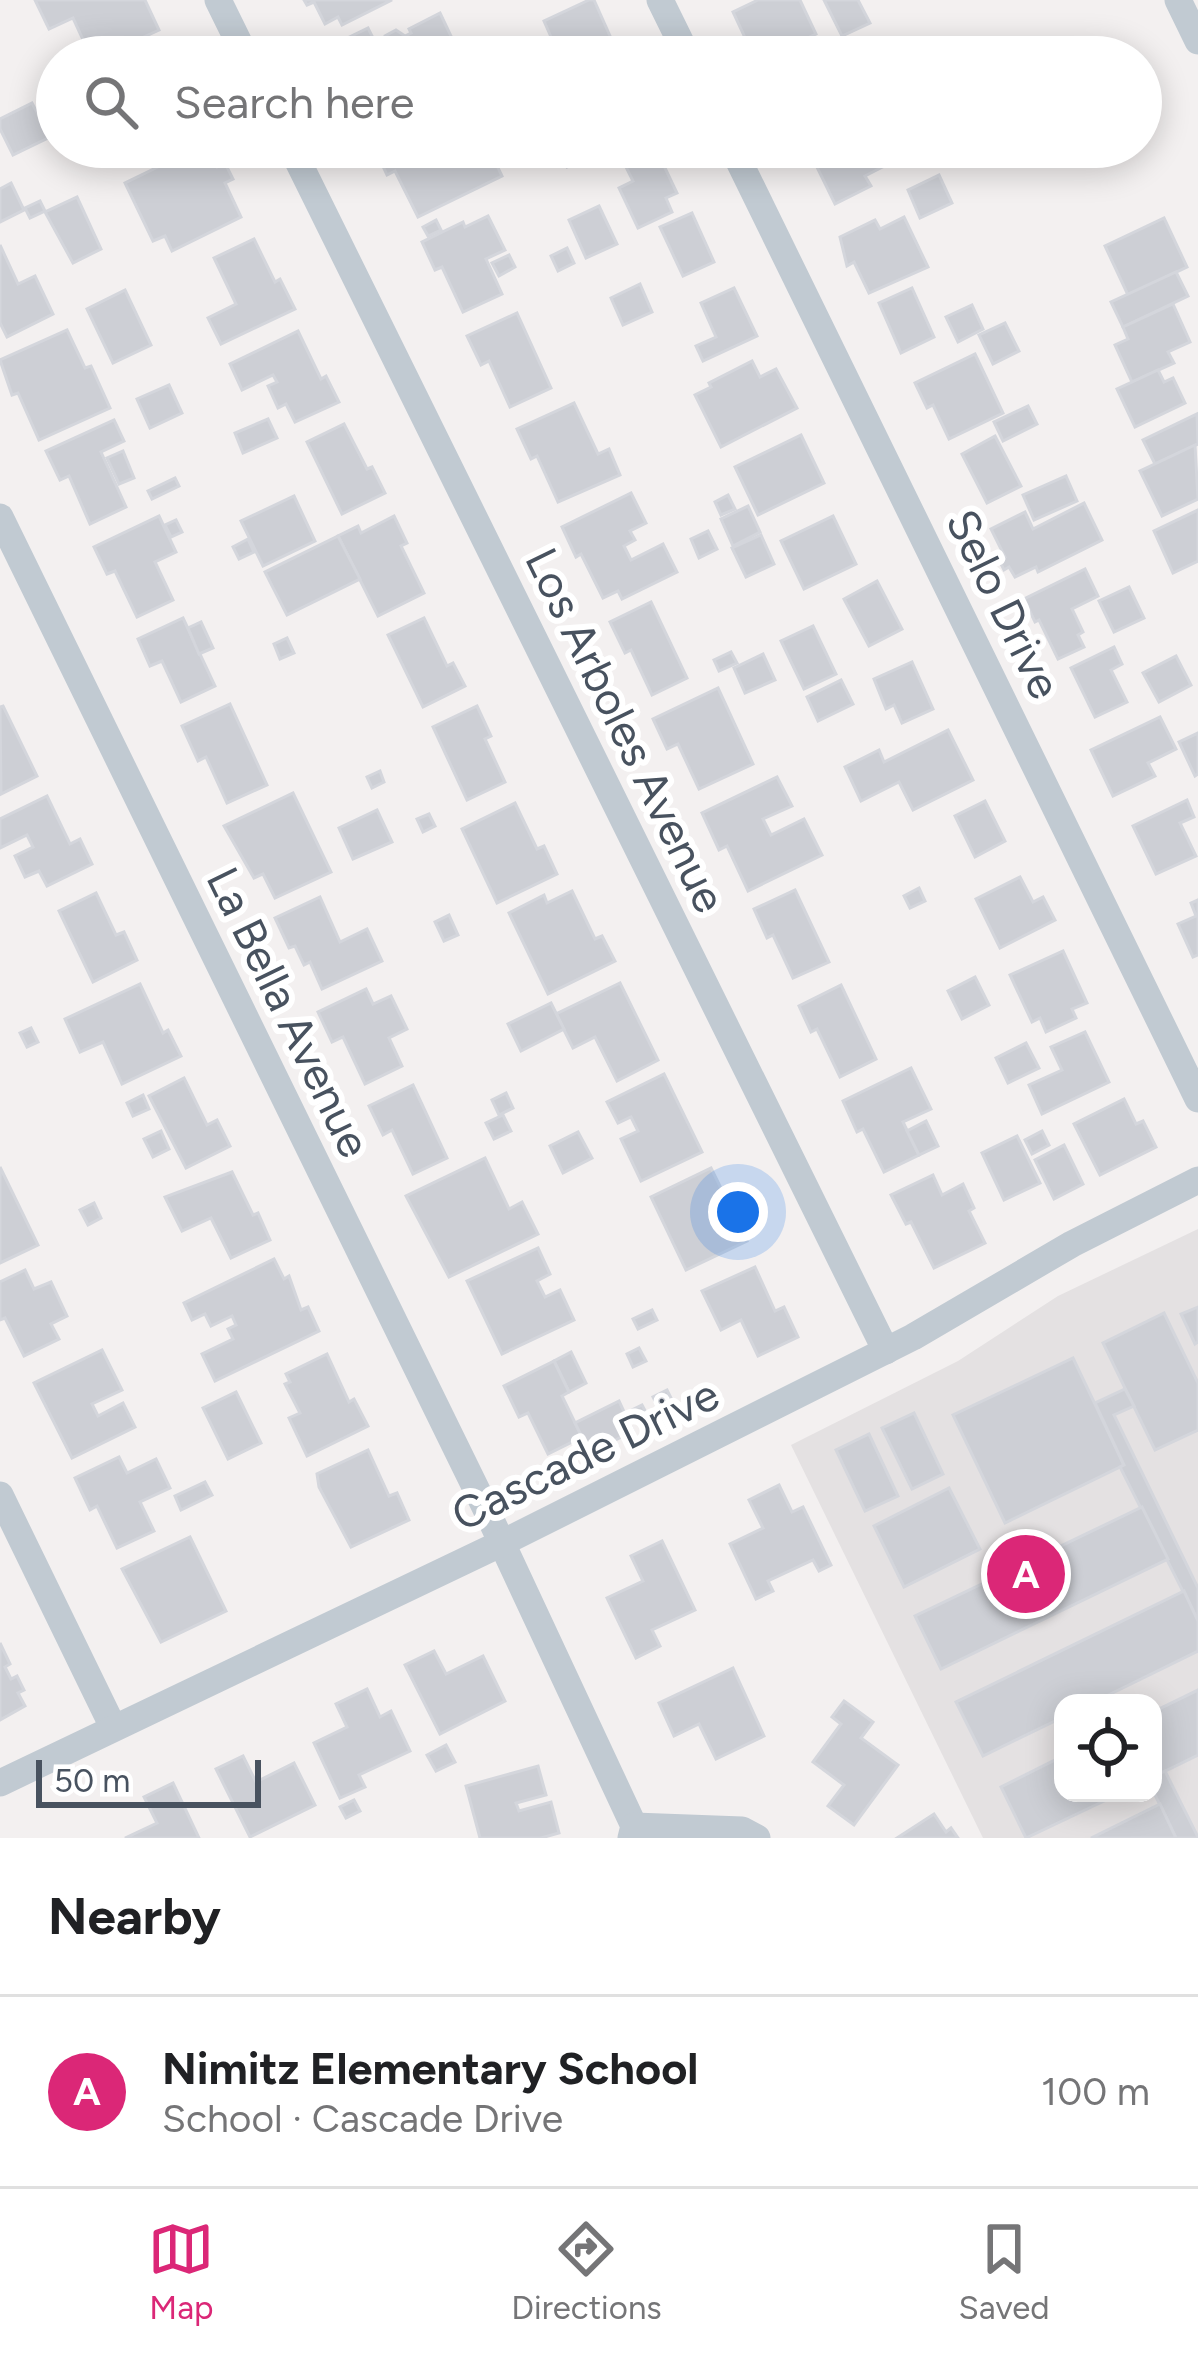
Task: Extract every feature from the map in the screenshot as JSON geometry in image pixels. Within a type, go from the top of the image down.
[{"type":"street","points":[[218,0],[236,36]]},
{"type":"street","points":[[660,0],[678,36]]},
{"type":"street","points":[[1178,0],[1198,41]]},
{"type":"street","name":"Los Arboles Avenue","points":[[301,168],[886,1351]]},
{"type":"street","name":"Selo Drive","points":[[743,168],[1198,1099]]},
{"type":"street","name":"La Bella Avenue","points":[[0,518],[502,1543],[633,1832]]},
{"type":"street","name":"Cascade Drive","points":[[0,1783],[502,1543],[886,1351],[1072,1244],[1198,1180]]},
{"type":"street","points":[[0,1495],[113,1727]]},
{"type":"street","points":[[633,1832],[742,1830],[757,1838]]},
{"type":"shaded area","points":[[1198,1229],[1198,1838],[983,1838],[791,1445],[958,1361],[1058,1296]]},
{"type":"building","points":[[35,0],[145,0],[159,30],[146,36],[81,36],[73,18],[49,29]]},
{"type":"building","points":[[304,0],[392,0],[342,25],[338,17],[325,24],[314,2],[307,5]]},
{"type":"building","points":[[594,0],[610,36],[551,36],[544,21]]},
{"type":"building","points":[[758,0],[800,0],[816,34],[744,36],[733,12]]},
{"type":"building","points":[[824,0],[858,0],[870,23],[842,36]]},
{"type":"building","points":[[440,13],[451,36],[405,36],[411,33],[409,29]]},
{"type":"building","points":[[32,103],[36,144],[13,155],[0,119]]},
{"type":"building","points":[[156,168],[228,168],[233,179],[225,183],[241,217],[172,251],[165,236],[153,241],[125,183]]},
{"type":"building","points":[[384,168],[498,168],[502,176],[418,217],[395,171],[387,175]]},
{"type":"building","points":[[626,168],[665,168],[677,193],[666,198],[672,212],[638,228],[619,188],[633,181]]},
{"type":"building","points":[[817,168],[880,168],[865,176],[871,186],[835,204]]},
{"type":"building","points":[[939,175],[952,203],[920,218],[908,190]]},
{"type":"building","points":[[11,183],[24,210],[0,222],[0,189]]},
{"type":"building","points":[[77,197],[101,249],[73,263],[45,212]]},
{"type":"building","points":[[40,201],[45,211],[30,218],[25,208]]},
{"type":"building","points":[[599,206],[617,244],[586,258],[569,220]]},
{"type":"building","points":[[692,213],[714,262],[683,276],[660,227]]},
{"type":"building","points":[[488,216],[505,250],[486,259],[502,294],[463,312],[442,267],[435,270],[422,242]]},
{"type":"building","points":[[904,217],[928,267],[869,293],[854,262],[847,266],[840,237],[875,220],[880,229]]},
{"type":"building","points":[[1164,218],[1187,267],[1128,295],[1105,246]]},
{"type":"building","points":[[436,220],[441,230],[428,236],[423,227]]},
{"type":"building","points":[[254,239],[275,282],[280,279],[295,309],[221,344],[208,318],[236,304],[214,258]]},
{"type":"building","points":[[0,245],[18,284],[35,276],[53,314],[7,337],[0,323]]},
{"type":"building","points":[[567,248],[574,263],[558,271],[551,256]]},
{"type":"building","points":[[509,255],[515,267],[499,276],[492,263]]},
{"type":"building","points":[[1176,272],[1188,296],[1123,327],[1111,302]]},
{"type":"building","points":[[640,284],[652,312],[623,325],[611,298]]},
{"type":"building","points":[[734,288],[757,336],[703,361],[696,346],[716,337],[701,303]]},
{"type":"building","points":[[912,288],[934,337],[901,353],[879,303]]},
{"type":"building","points":[[125,290],[151,345],[113,363],[87,309]]},
{"type":"building","points":[[1173,304],[1190,342],[1168,352],[1174,363],[1132,382],[1115,345],[1128,339],[1123,327]]},
{"type":"building","points":[[972,305],[983,329],[958,342],[946,317]]},
{"type":"building","points":[[517,313],[551,388],[510,407],[489,361],[481,365],[467,336]]},
{"type":"building","points":[[1005,323],[1019,351],[993,364],[979,335]]},
{"type":"building","points":[[67,330],[85,368],[91,366],[110,408],[39,440],[18,393],[12,395],[0,360]]},
{"type":"building","points":[[298,331],[321,379],[326,376],[339,402],[295,422],[286,404],[278,408],[268,386],[277,382],[273,375],[242,390],[230,364]]},
{"type":"building","points":[[975,354],[1003,413],[949,439],[933,405],[927,408],[915,383]]},
{"type":"building","points":[[752,361],[760,377],[776,369],[797,408],[721,447],[695,395]]},
{"type":"building","points":[[1158,370],[1164,382],[1173,378],[1185,403],[1135,427],[1117,389]]},
{"type":"building","points":[[169,385],[182,413],[150,428],[137,399]]},
{"type":"building","points":[[574,403],[598,454],[609,449],[620,475],[558,502],[537,456],[531,459],[517,429]]},
{"type":"building","points":[[1028,406],[1037,424],[1003,441],[994,422]]},
{"type":"building","points":[[1197,414],[1198,444],[1155,464],[1143,440]]},
{"type":"building","points":[[268,419],[277,438],[243,453],[235,433]]},
{"type":"building","points":[[114,420],[124,441],[101,452],[126,507],[90,524],[69,476],[60,480],[46,451]]},
{"type":"building","points":[[344,424],[385,493],[342,514],[307,442]]},
{"type":"building","points":[[801,435],[824,483],[758,515],[735,467]]},
{"type":"building","points":[[995,436],[1021,486],[987,503],[962,454]]},
{"type":"building","points":[[1195,445],[1198,499],[1162,516],[1140,471]]},
{"type":"building","points":[[123,451],[134,478],[119,484],[107,458]]},
{"type":"building","points":[[1066,476],[1077,501],[1034,520],[1023,495]]},
{"type":"building","points":[[175,478],[179,486],[152,499],[148,491]]},
{"type":"building","points":[[631,493],[646,523],[630,531],[635,540],[624,546],[631,560],[663,544],[677,572],[622,599],[618,591],[603,598],[562,527]]},
{"type":"building","points":[[728,495],[735,509],[721,515],[715,502]]},
{"type":"building","points":[[294,496],[315,541],[263,566],[241,521]]},
{"type":"building","points":[[1084,503],[1102,540],[1038,572],[1036,567],[1015,577],[1009,567],[1004,570],[999,560],[1005,557],[991,529],[1025,512],[1033,529]]},
{"type":"building","points":[[748,506],[760,532],[733,546],[721,519]]},
{"type":"building","points":[[1198,510],[1198,561],[1173,573],[1154,531]]},
{"type":"building","points":[[159,516],[176,552],[155,562],[173,600],[137,617],[115,571],[107,574],[94,547]]},
{"type":"building","points":[[394,516],[407,543],[401,546],[424,593],[378,616],[338,536],[358,526],[361,533]]},
{"type":"building","points":[[833,516],[856,564],[804,589],[781,541]]},
{"type":"building","points":[[176,520],[182,532],[171,537],[165,525]]},
{"type":"building","points":[[708,531],[717,549],[699,558],[691,539]]},
{"type":"building","points":[[761,535],[774,564],[746,577],[732,548]]},
{"type":"building","points":[[338,536],[360,579],[287,615],[265,572]]},
{"type":"building","points":[[248,539],[254,552],[239,559],[233,547]]},
{"type":"building","points":[[1085,569],[1098,596],[1072,609],[1084,647],[1058,659],[1024,599]]},
{"type":"building","points":[[877,581],[902,629],[869,646],[844,599]]},
{"type":"building","points":[[1129,587],[1144,618],[1114,632],[1099,601]]},
{"type":"building","points":[[651,602],[687,678],[652,695],[631,650],[625,653],[610,622]]},
{"type":"building","points":[[183,618],[215,686],[181,702],[162,661],[150,666],[138,639]]},
{"type":"building","points":[[424,618],[447,666],[453,663],[465,686],[423,707],[388,635]]},
{"type":"building","points":[[201,622],[213,648],[199,654],[188,628]]},
{"type":"building","points":[[813,626],[836,674],[804,689],[781,641]]},
{"type":"building","points":[[287,638],[294,653],[280,659],[274,644]]},
{"type":"building","points":[[1114,647],[1122,664],[1111,670],[1127,702],[1095,717],[1071,668]]},
{"type":"building","points":[[731,652],[737,663],[719,671],[714,660]]},
{"type":"building","points":[[763,654],[775,680],[745,693],[734,668]]},
{"type":"building","points":[[1176,656],[1191,685],[1159,702],[1143,673]]},
{"type":"building","points":[[912,662],[933,709],[902,723],[894,705],[886,709],[874,679]]},
{"type":"building","points":[[841,680],[853,704],[818,721],[807,697]]},
{"type":"building","points":[[718,688],[753,764],[699,789],[678,744],[667,749],[653,719]]},
{"type":"building","points":[[230,704],[267,785],[227,803],[206,757],[198,761],[182,726]]},
{"type":"building","points":[[477,706],[491,736],[485,739],[505,782],[467,800],[433,727]]},
{"type":"building","points":[[0,707],[37,776],[1,794]]},
{"type":"building","points":[[1160,717],[1176,749],[1148,763],[1155,776],[1113,796],[1091,750]]},
{"type":"building","points":[[948,730],[973,780],[913,810],[899,782],[861,801],[845,767],[879,750],[884,762]]},
{"type":"building","points":[[1198,733],[1198,774],[1195,776],[1179,742]]},
{"type":"building","points":[[380,771],[384,782],[372,788],[367,777]]},
{"type":"building","points":[[777,777],[792,806],[763,819],[771,835],[804,819],[822,855],[748,891],[727,846],[719,850],[702,813]]},
{"type":"building","points":[[293,793],[331,872],[275,898],[263,874],[254,878],[224,826]]},
{"type":"building","points":[[47,796],[70,844],[80,839],[92,864],[47,886],[39,871],[25,877],[15,856],[33,847],[27,835],[0,848],[0,819]]},
{"type":"building","points":[[1187,800],[1194,817],[1180,823],[1196,856],[1156,874],[1133,826]]},
{"type":"building","points":[[985,801],[1005,841],[975,857],[955,816]]},
{"type":"building","points":[[515,803],[537,849],[544,846],[557,874],[497,903],[462,829]]},
{"type":"building","points":[[377,810],[392,842],[353,859],[339,828]]},
{"type":"building","points":[[429,814],[435,826],[423,832],[417,819]]},
{"type":"building","points":[[1020,877],[1033,902],[1043,897],[1055,920],[1000,948],[976,899]]},
{"type":"building","points":[[919,888],[925,901],[910,908],[904,896]]},
{"type":"building","points":[[795,890],[829,962],[793,978],[773,935],[767,938],[754,909]]},
{"type":"building","points":[[572,891],[595,939],[602,936],[615,961],[548,994],[509,913],[544,895],[547,903]]},
{"type":"building","points":[[96,893],[116,935],[124,932],[137,960],[93,982],[59,911]]},
{"type":"building","points":[[320,897],[340,942],[367,929],[382,961],[322,989],[310,962],[304,965],[295,946],[289,948],[275,918]]},
{"type":"building","points":[[1198,900],[1198,955],[1193,957],[1178,924],[1196,916],[1191,903]]},
{"type":"building","points":[[449,915],[458,935],[444,941],[435,922]]},
{"type":"building","points":[[1063,951],[1087,1003],[1072,1009],[1076,1018],[1046,1032],[1040,1018],[1032,1022],[1010,975]]},
{"type":"building","points":[[975,977],[989,1005],[962,1019],[948,991]]},
{"type":"building","points":[[620,983],[658,1060],[617,1081],[595,1037],[573,1048],[556,1014]]},
{"type":"building","points":[[140,984],[163,1033],[168,1030],[181,1056],[122,1084],[103,1042],[80,1052],[65,1019]]},
{"type":"building","points":[[841,985],[876,1059],[840,1077],[817,1029],[811,1032],[799,1006]]},
{"type":"building","points":[[366,989],[373,1004],[391,996],[407,1029],[389,1038],[402,1066],[365,1084],[343,1037],[332,1042],[318,1012]]},
{"type":"building","points":[[551,1003],[564,1029],[521,1051],[508,1024]]},
{"type":"building","points":[[31,1028],[38,1042],[27,1047],[20,1033]]},
{"type":"building","points":[[1085,1032],[1109,1082],[1042,1114],[1029,1085],[1062,1070],[1051,1047]]},
{"type":"building","points":[[1026,1043],[1039,1068],[1008,1083],[996,1058]]},
{"type":"building","points":[[911,1068],[931,1109],[903,1122],[919,1155],[884,1172],[843,1101]]},
{"type":"building","points":[[664,1074],[702,1152],[641,1181],[621,1139],[638,1131],[631,1117],[618,1123],[607,1102]]},
{"type":"building","points":[[184,1078],[207,1125],[217,1120],[230,1146],[186,1168],[149,1096]]},
{"type":"building","points":[[413,1085],[447,1158],[413,1174],[392,1130],[383,1135],[369,1106]]},
{"type":"building","points":[[506,1093],[513,1108],[499,1115],[492,1100]]},
{"type":"building","points":[[143,1095],[149,1109],[133,1116],[127,1103]]},
{"type":"building","points":[[1124,1099],[1136,1124],[1143,1121],[1156,1147],[1100,1175],[1074,1124]]},
{"type":"building","points":[[503,1115],[511,1131],[494,1139],[486,1123]]},
{"type":"building","points":[[926,1121],[938,1146],[919,1155],[907,1131]]},
{"type":"building","points":[[161,1131],[169,1149],[153,1157],[144,1139]]},
{"type":"building","points":[[1042,1131],[1049,1145],[1032,1154],[1025,1140]]},
{"type":"building","points":[[578,1132],[592,1158],[563,1173],[550,1146]]},
{"type":"building","points":[[1017,1136],[1040,1183],[1004,1200],[982,1153]]},
{"type":"building","points":[[1064,1145],[1083,1184],[1054,1199],[1035,1160]]},
{"type":"building","points":[[485,1158],[509,1209],[522,1202],[538,1234],[449,1277],[406,1196]]},
{"type":"building","points":[[0,1167],[38,1245],[0,1263]]},
{"type":"building","points":[[711,1168],[747,1241],[686,1270],[651,1197]]},
{"type":"building","points":[[232,1172],[270,1240],[231,1258],[211,1218],[182,1231],[165,1197]]},
{"type":"building","points":[[933,1175],[942,1195],[963,1184],[974,1208],[969,1211],[985,1243],[934,1268],[891,1195]]},
{"type":"building","points":[[94,1203],[101,1218],[88,1225],[80,1210]]},
{"type":"building","points":[[538,1248],[550,1274],[537,1281],[545,1297],[560,1290],[574,1320],[502,1354],[467,1281]]},
{"type":"building","points":[[274,1259],[284,1279],[289,1276],[301,1310],[308,1307],[319,1331],[215,1381],[202,1354],[233,1339],[228,1329],[236,1325],[232,1316],[211,1326],[205,1314],[192,1320],[184,1303]]},
{"type":"building","points":[[755,1267],[775,1311],[784,1307],[798,1337],[758,1356],[741,1320],[721,1330],[702,1291]]},
{"type":"building","points":[[25,1270],[34,1289],[51,1282],[67,1316],[51,1324],[59,1339],[24,1356],[5,1318],[0,1320],[0,1282]]},
{"type":"building","points":[[1198,1307],[1198,1342],[1195,1344],[1181,1314]]},
{"type":"building","points":[[652,1310],[657,1320],[638,1329],[633,1319]]},
{"type":"building","points":[[1164,1313],[1198,1383],[1198,1430],[1155,1450],[1103,1343]]},
{"type":"building","points":[[639,1348],[646,1361],[633,1367],[627,1354]]},
{"type":"building","points":[[102,1350],[122,1390],[92,1404],[98,1416],[123,1403],[135,1427],[72,1458],[34,1383]]},
{"type":"building","points":[[571,1352],[586,1383],[569,1392],[554,1361]]},
{"type":"building","points":[[327,1354],[349,1402],[354,1399],[368,1426],[307,1456],[289,1418],[300,1413],[285,1384],[290,1382],[286,1374]]},
{"type":"building","points":[[1073,1358],[1124,1465],[1005,1523],[953,1415]]},
{"type":"building","points":[[554,1361],[569,1392],[562,1396],[582,1437],[548,1454],[528,1413],[519,1417],[504,1386]]},
{"type":"building","points":[[1125,1389],[1134,1406],[1114,1415],[1198,1588],[1198,1621],[1120,1467],[1124,1465],[1095,1403]]},
{"type":"building","points":[[667,1390],[673,1402],[659,1409],[653,1397]]},
{"type":"building","points":[[236,1392],[261,1443],[228,1459],[203,1408]]},
{"type":"building","points":[[619,1401],[633,1431],[590,1453],[575,1423]]},
{"type":"building","points":[[642,1405],[648,1416],[636,1422],[630,1411]]},
{"type":"building","points":[[914,1413],[943,1474],[912,1489],[882,1428]]},
{"type":"building","points":[[869,1434],[898,1496],[865,1511],[836,1450]]},
{"type":"building","points":[[368,1450],[389,1496],[397,1493],[409,1520],[351,1547],[319,1487],[317,1474]]},
{"type":"building","points":[[119,1457],[127,1473],[156,1459],[170,1488],[140,1502],[154,1531],[117,1548],[97,1506],[90,1510],[75,1478]]},
{"type":"building","points":[[205,1482],[212,1495],[181,1510],[175,1496]]},
{"type":"building","points":[[779,1485],[792,1512],[803,1507],[831,1565],[819,1571],[813,1560],[768,1581],[773,1591],[756,1599],[730,1544],[763,1528],[749,1500]]},
{"type":"building","points":[[949,1488],[980,1549],[904,1587],[874,1526]]},
{"type":"building","points":[[1142,1507],[1168,1559],[941,1669],[915,1616]]},
{"type":"building","points":[[190,1537],[226,1611],[161,1642],[122,1569]]},
{"type":"building","points":[[662,1541],[695,1610],[652,1630],[660,1646],[636,1658],[607,1598],[643,1581],[631,1556]]},
{"type":"building","points":[[1184,1591],[1198,1621],[1198,1651],[1110,1694],[1054,1694],[1054,1721],[983,1756],[956,1702]]},
{"type":"building","points":[[0,1643],[11,1679],[17,1676],[24,1690],[18,1693],[25,1706],[0,1720]]},
{"type":"building","points":[[434,1651],[446,1674],[483,1656],[505,1701],[440,1734],[405,1665]]},
{"type":"building","points":[[733,1668],[764,1736],[716,1759],[699,1724],[674,1736],[659,1703]]},
{"type":"building","points":[[367,1689],[380,1717],[391,1711],[410,1751],[359,1775],[365,1787],[340,1798],[314,1743],[347,1727],[336,1704]]},
{"type":"building","points":[[1198,1690],[1198,1755],[1162,1773],[1162,1708]]},
{"type":"building","points":[[844,1701],[873,1722],[861,1738],[898,1765],[854,1825],[828,1806],[844,1785],[813,1762],[841,1724],[832,1717]]},
{"type":"building","points":[[446,1745],[455,1762],[436,1771],[427,1755]]},
{"type":"building","points":[[243,1756],[256,1782],[294,1763],[315,1805],[250,1837],[216,1769]]},
{"type":"building","points":[[1054,1760],[1054,1802],[1102,1802],[1026,1838],[1001,1787]]},
{"type":"building","points":[[538,1766],[546,1795],[516,1803],[519,1811],[551,1802],[559,1833],[541,1838],[480,1838],[466,1786]]},
{"type":"building","points":[[1162,1772],[1198,1838],[1176,1838],[1158,1802]]},
{"type":"building","points":[[173,1783],[199,1838],[125,1838],[157,1823],[144,1797]]},
{"type":"building","points":[[354,1800],[360,1811],[346,1818],[340,1807]]},
{"type":"building","points":[[1160,1804],[1176,1838],[1091,1838]]},
{"type":"building","points":[[934,1814],[946,1832],[951,1828],[958,1838],[897,1838]]},
{"type":"place","name":"Nimitz Elementary School","points":[[1026,1574]]}]
